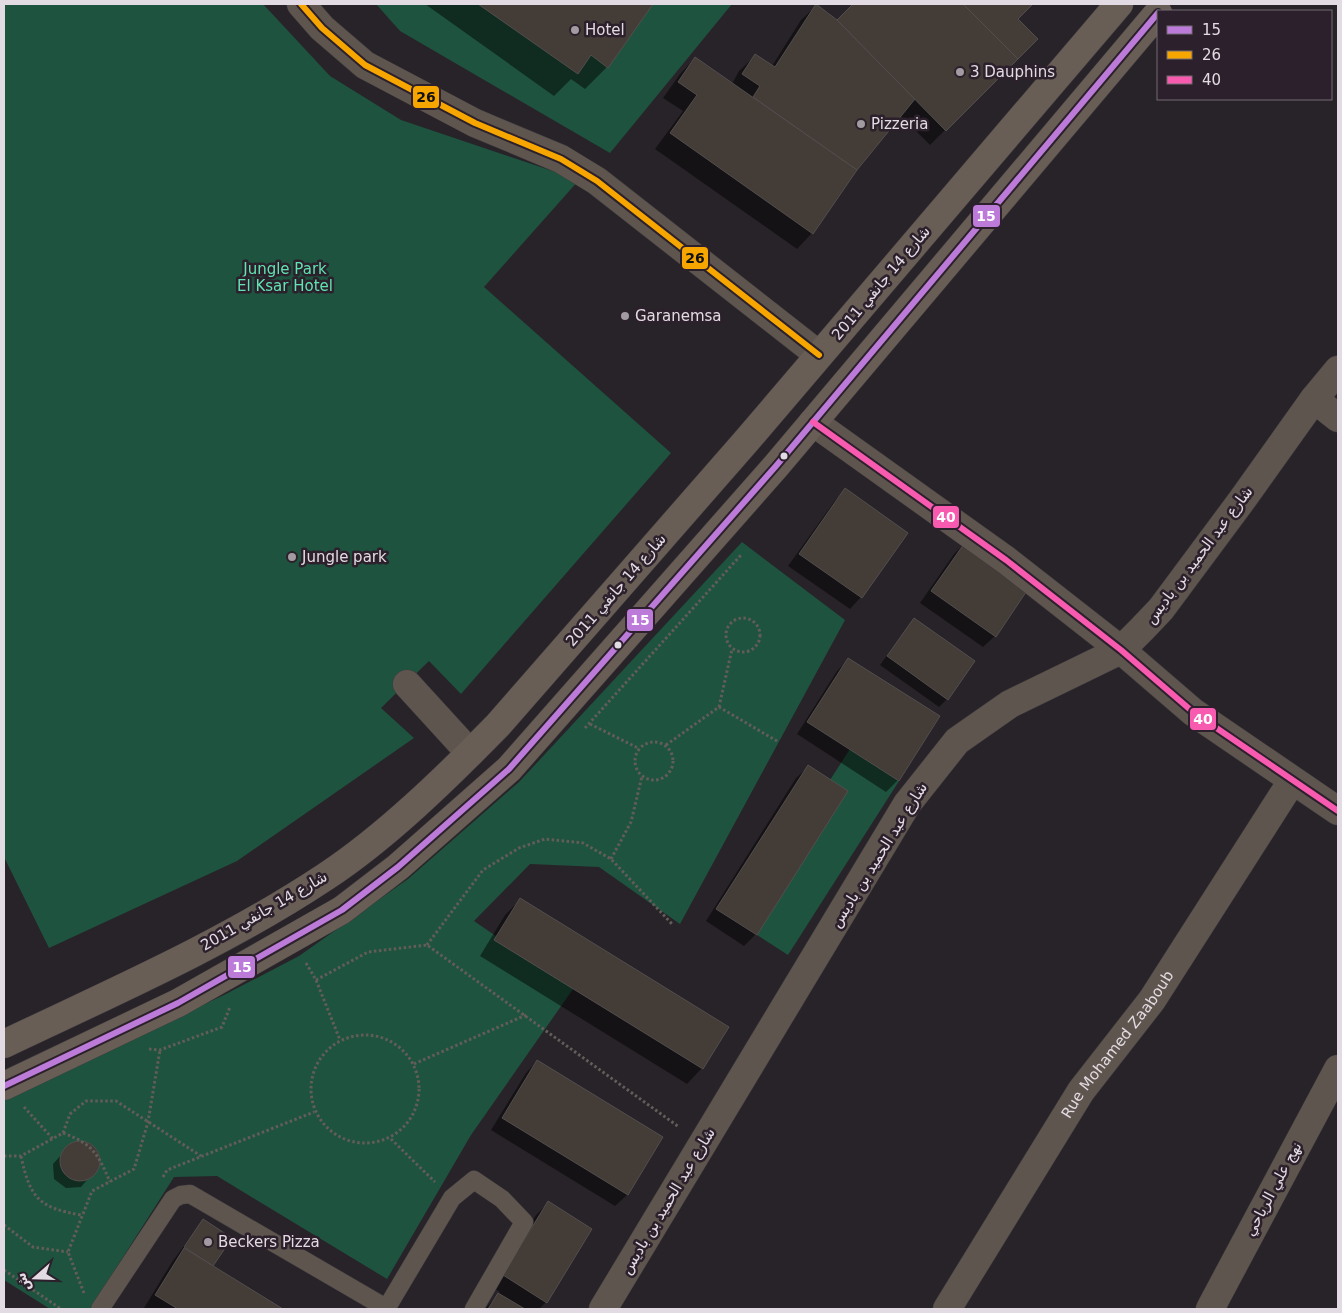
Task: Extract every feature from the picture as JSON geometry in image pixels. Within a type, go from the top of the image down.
[{"type":"main road","name":"شارع 14 جانفي 2011","points":[[4,1044],[157,972],[266,914],[326,876],[380,835],[470,754],[524,695],[819,355],[1119,4]]},
{"type":"main road","points":[[11,1094],[281,946],[342,910],[398,867],[524,754],[813,422],[1157,14]]},
{"type":"street","points":[[301,4],[322,28],[365,64],[475,123],[561,159],[596,181],[819,355]]},
{"type":"street","name":"شارع عبد الحميد بن باديس","points":[[602,1309],[907,804],[957,741],[1010,704],[1121,650],[1160,609],[1314,399],[1338,370]]},
{"type":"street","points":[[1314,399],[1338,418]]},
{"type":"street","points":[[813,422],[1006,560],[1121,650],[1194,712],[1338,811]]},
{"type":"street","points":[[407,684],[470,754]]},
{"type":"street","name":"Rue Mohamed Zaaboub","points":[[947,1309],[1081,1092],[1152,1000],[1292,781]]},
{"type":"street","name":"نهج علي الرياحي","points":[[1210,1309],[1338,1069]]},
{"type":"lane","points":[[93,1304],[173,1199],[181,1195],[190,1194],[386,1309],[452,1198],[474,1180],[502,1199],[524,1222],[474,1309]]},
{"type":"path","points":[[666,745],[718,707],[732,649],[725,637],[728,624],[740,617],[754,621],[760,633],[757,646],[745,653],[732,649]]},
{"type":"path","points":[[718,707],[777,741]]},
{"type":"path","points":[[590,724],[638,748]]},
{"type":"path","points":[[612,859],[631,822],[642,776],[634,761],[638,748],[651,741],[666,745],[673,759],[669,773],[656,781],[642,776]]},
{"type":"path","points":[[427,945],[483,870],[519,848],[545,839],[583,842],[612,859],[672,924]]},
{"type":"path","points":[[340,1040],[316,980],[368,952],[427,945],[702,1144]]},
{"type":"path","points":[[414,1064],[526,1015]]},
{"type":"path","points":[[368,1034],[398,1045],[414,1064],[420,1085],[413,1117],[391,1139],[372,1145],[336,1137],[314,1112],[309,1085],[320,1056],[340,1040],[368,1034]]},
{"type":"path","points":[[93,1304],[68,1252],[92,1191],[134,1169],[148,1122],[160,1050]]},
{"type":"path","points":[[11,1094],[53,1140]]},
{"type":"path","points":[[4,1156],[21,1156],[53,1140],[63,1133],[70,1114],[86,1101],[116,1101],[201,1156]]},
{"type":"path","points":[[63,1133],[79,1139],[92,1148],[110,1182]]},
{"type":"path","points":[[391,1139],[452,1198]]},
{"type":"path","points":[[21,1156],[26,1177],[36,1198],[57,1211],[81,1216]]},
{"type":"path","points":[[4,1225],[33,1247],[68,1252]]},
{"type":"path","points":[[4,1270],[61,1309]]},
{"type":"green space","name":"Jungle Park El Ksar Hotel","points":[[4,4],[263,4],[330,76],[401,120],[579,180],[484,287],[671,453],[461,694],[429,661],[381,708],[414,738],[237,861],[49,948],[4,857]]},
{"type":"green space","points":[[376,4],[732,4],[610,153],[400,31]]},
{"type":"green space","points":[[742,542],[845,620],[680,924],[599,867],[530,864],[474,921],[573,989],[471,1135],[387,1279],[217,1176],[174,1177],[90,1309],[50,1309],[4,1280],[4,1097],[224,995],[299,956],[408,879],[519,782]]},
{"type":"green space","points":[[850,749],[899,781],[788,955],[757,935],[830,780]]},
{"type":"building","name":"Hotel","points":[[478,4],[653,4],[608,68],[591,55],[578,74]]},
{"type":"building","points":[[816,4],[837,20],[915,99],[857,170],[753,97],[760,86],[742,74],[755,54],[775,67]]},
{"type":"building","points":[[853,4],[963,4],[1018,59],[946,131],[837,20]]},
{"type":"building","points":[[963,4],[1033,4],[1018,19],[1038,39],[1018,59]]},
{"type":"building","points":[[695,57],[857,170],[813,234],[670,133],[697,95],[678,82]]},
{"type":"building","points":[[845,488],[908,533],[862,598],[799,554]]},
{"type":"building","points":[[966,541],[1030,586],[996,637],[931,591]]},
{"type":"building","points":[[914,618],[975,661],[948,700],[887,656]]},
{"type":"building","points":[[848,658],[940,716],[899,781],[807,722]]},
{"type":"building","points":[[808,765],[848,791],[757,935],[716,909]]},
{"type":"building","points":[[520,898],[729,1027],[703,1069],[494,940]]},
{"type":"building","points":[[537,1060],[663,1137],[628,1195],[502,1118]]},
{"type":"building","points":[[80,1141],[94,1147],[100,1161],[94,1175],[80,1181],[66,1175],[60,1161],[66,1147]]},
{"type":"building","points":[[548,1201],[592,1229],[547,1303],[503,1275]]},
{"type":"building","name":"Beckers Pizza","points":[[203,1219],[232,1238],[213,1266],[184,1247]]},
{"type":"building","points":[[184,1248],[283,1309],[178,1309],[155,1295]]},
{"type":"building","points":[[498,1293],[525,1309],[488,1309]]},
{"type":"transit line","name":"26","points":[[301,4],[322,28],[365,65],[475,123],[561,159],[597,181],[819,355]]},
{"type":"transit line","name":"15","points":[[4,1086],[178,1003],[342,910],[398,867],[509,769],[776,466],[1157,14]]},
{"type":"transit line","name":"40","points":[[813,422],[1006,560],[1121,650],[1193,712],[1338,811]]},
{"type":"place","name":"Hotel","points":[[575,30]]},
{"type":"place","name":"3 Dauphins","points":[[960,72]]},
{"type":"place","name":"Pizzeria","points":[[861,124]]},
{"type":"place","name":"Garanemsa","points":[[625,316]]},
{"type":"place","name":"Jungle park","points":[[292,557]]},
{"type":"place","name":"Beckers Pizza","points":[[208,1242]]}]
